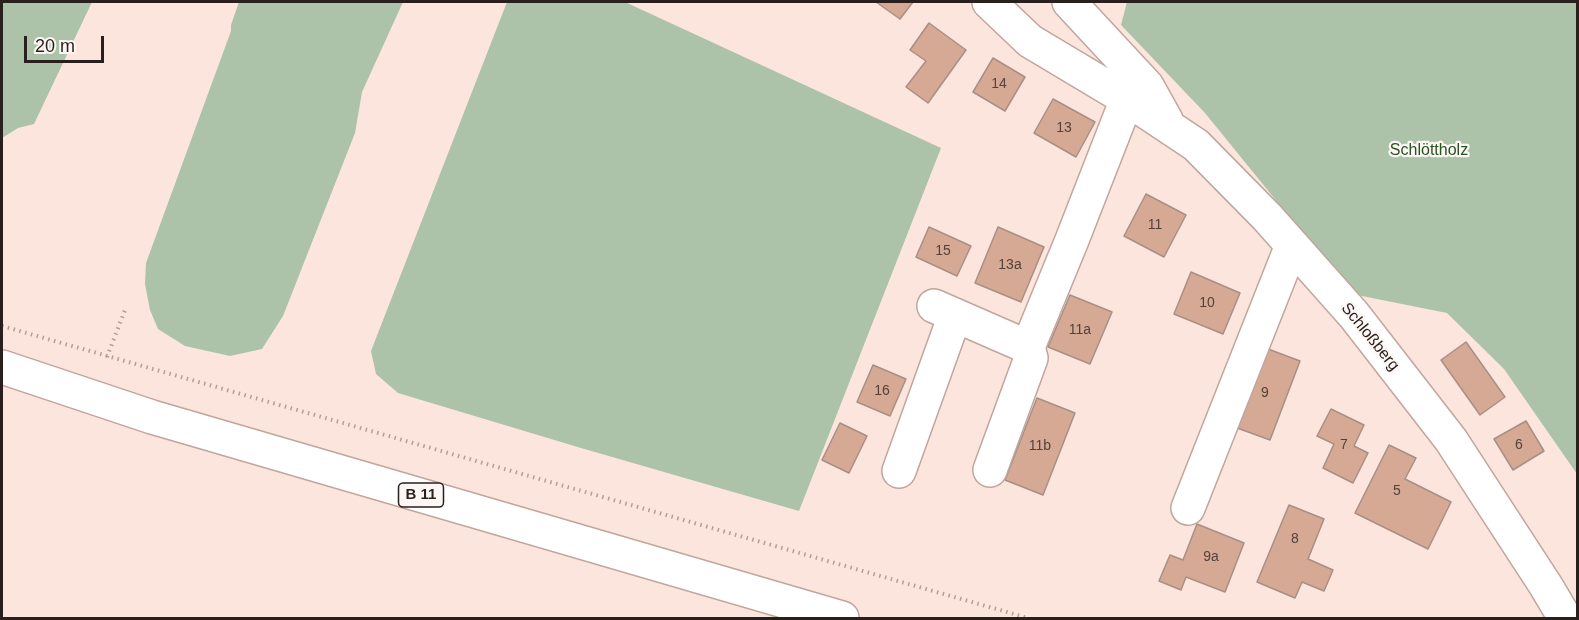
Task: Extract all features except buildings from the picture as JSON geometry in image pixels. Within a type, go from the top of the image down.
[{"type":"street","name":"Schloßberg","points":[[989,2],[1030,41],[1127,99],[1197,145],[1267,217],[1354,315],[1451,440],[1565,618]]},
{"type":"street","points":[[1068,2],[1147,86],[1170,127]]},
{"type":"street","points":[[990,470],[1031,358],[1028,347],[1127,99]]},
{"type":"street","points":[[1188,508],[1292,245]]},
{"type":"street","points":[[899,471],[945,310],[1028,347]]},
{"type":"street","name":"B 11","points":[[2,367],[152,417],[842,618]]},
{"type":"path","points":[[107,357],[125,310]]},
{"type":"path","points":[[2,326],[1028,618]]},
{"type":"green space","points":[[2,2],[92,2],[34,124],[18,128],[2,138]]},
{"type":"green space","points":[[239,2],[403,2],[362,92],[355,133],[283,316],[262,349],[230,356],[185,346],[158,329],[150,310],[145,284],[146,263],[231,31]]},
{"type":"green space","points":[[507,2],[625,2],[941,148],[799,511],[398,393],[376,374],[371,351]]},
{"type":"green space","name":"Schlöttholz","points":[[1127,2],[1577,2],[1577,474],[1504,369],[1447,313],[1352,294],[1205,113],[1121,25]]}]
